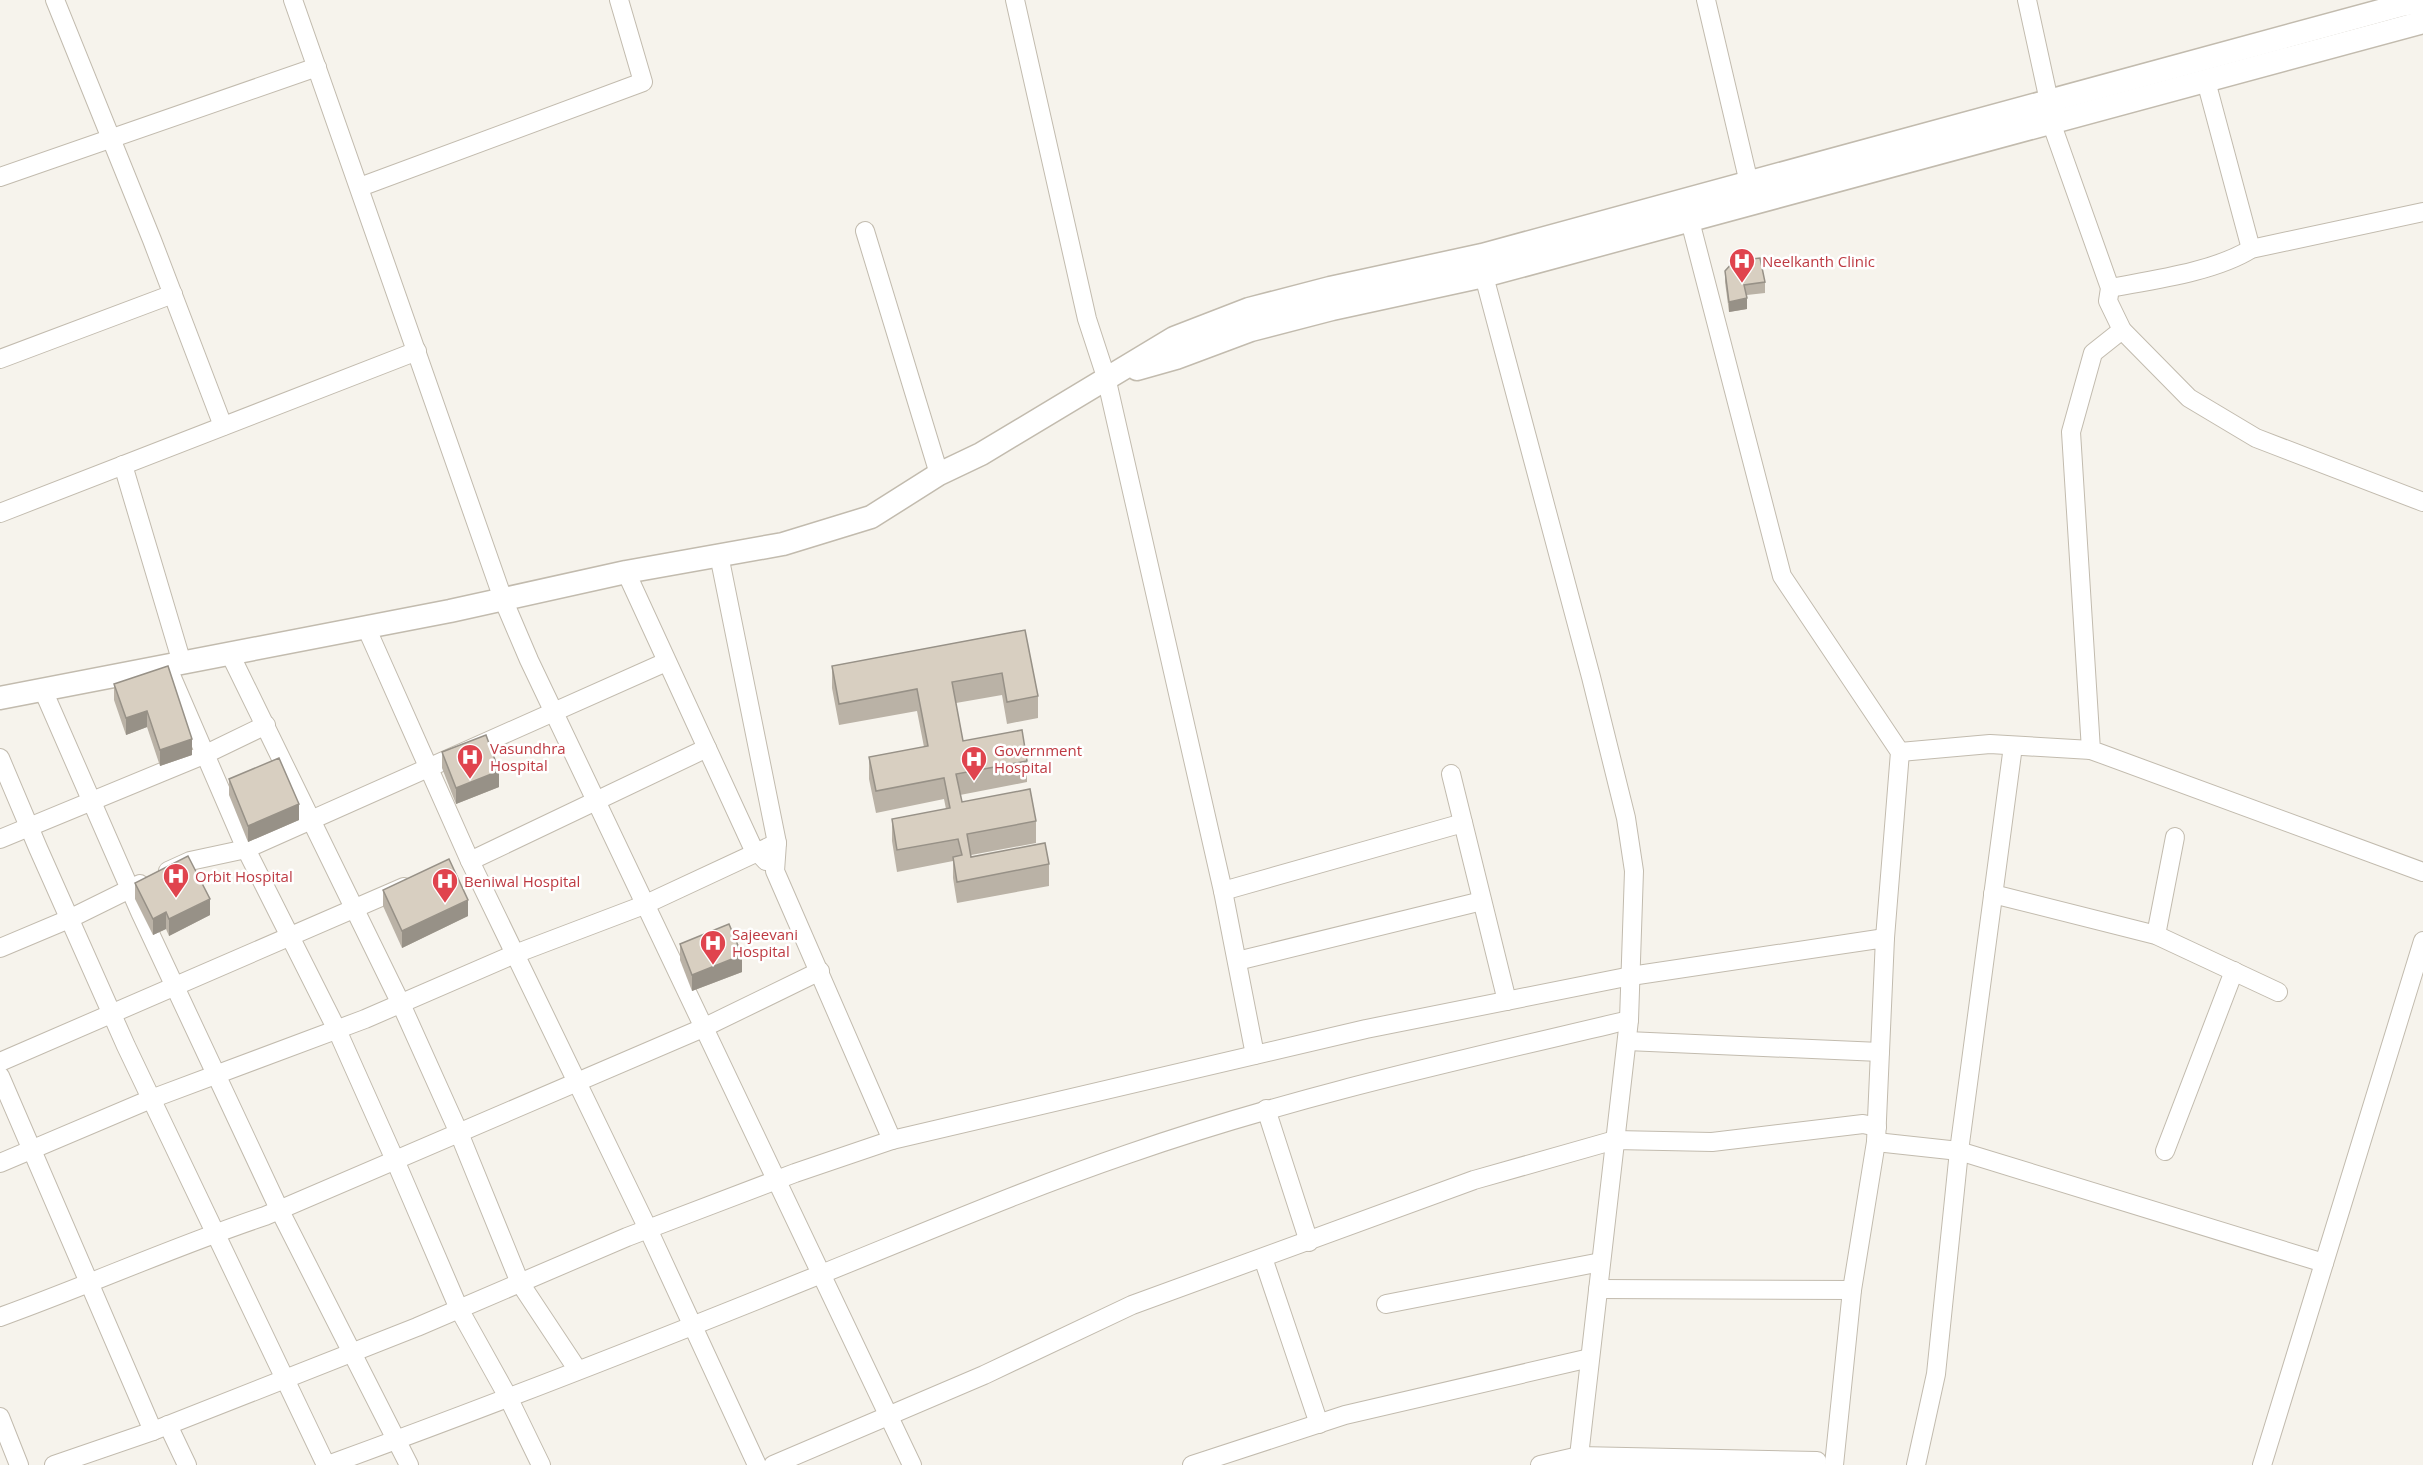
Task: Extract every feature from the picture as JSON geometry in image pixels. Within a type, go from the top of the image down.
[{"type":"street","points":[[55,0],[173,294],[223,426]]},
{"type":"street","points":[[293,0],[503,599],[553,713],[912,1465]]},
{"type":"street","points":[[360,187],[643,82],[620,0]]},
{"type":"street","points":[[1015,0],[1088,319],[1106,377],[1223,891],[1255,1055]]},
{"type":"street","points":[[1706,0],[1749,183]]},
{"type":"street","points":[[2026,0],[2050,112],[2110,288],[2108,301],[2122,330],[2189,398],[2256,438],[2423,502]]},
{"type":"street","points":[[1106,377],[1176,358],[1251,330],[1332,309],[1484,276],[1690,220],[2409,2]]},
{"type":"street","points":[[0,698],[366,627],[626,572],[783,544],[871,517],[939,474],[981,454],[1174,338],[1249,309],[1330,288],[1482,255],[1749,183],[2050,112],[2206,81],[2423,22]]},
{"type":"street","points":[[0,177],[317,67]]},
{"type":"street","points":[[2206,81],[2251,249]]},
{"type":"street","points":[[2110,288],[2182,274],[2238,257],[2251,249],[2423,212]]},
{"type":"street","points":[[1540,1465],[1579,1461],[1826,1463],[1876,1135],[1886,938],[1900,752],[1782,576],[1690,220]]},
{"type":"street","points":[[866,231],[939,474]]},
{"type":"street","points":[[1484,276],[1592,677],[1626,818],[1634,871],[1629,1020],[1579,1461]]},
{"type":"street","points":[[0,360],[173,294]]},
{"type":"street","points":[[2091,750],[2072,432],[2093,353],[2122,330]]},
{"type":"street","points":[[1,508],[123,465],[417,351]]},
{"type":"street","points":[[123,465],[174,664],[206,754],[246,849],[337,1030],[459,1309],[508,1397],[541,1465]]},
{"type":"street","points":[[719,555],[777,843],[775,871]]},
{"type":"street","points":[[626,572],[752,846],[775,871],[892,1140]]},
{"type":"street","points":[[366,627],[469,859],[648,1229],[757,1465]]},
{"type":"street","points":[[230,654],[400,1004],[459,1133],[520,1283],[577,1369]]},
{"type":"street","points":[[0,948],[69,919],[129,888],[190,861],[246,849],[666,662]]},
{"type":"street","points":[[43,690],[129,888],[279,1209],[409,1465]]},
{"type":"street","points":[[0,839],[206,754],[266,725]]},
{"type":"street","points":[[1900,752],[1990,744],[2091,750],[2423,872]]},
{"type":"street","points":[[1916,1465],[1936,1374],[1959,1151],[2013,746]]},
{"type":"street","points":[[448,867],[707,748]]},
{"type":"street","points":[[0,758],[69,919],[151,1100],[327,1465],[692,1326],[958,1218],[1127,1154],[1266,1109],[1466,1058],[1629,1020]]},
{"type":"street","points":[[1451,774],[1507,1001]]},
{"type":"street","points":[[1223,891],[1463,823]]},
{"type":"street","points":[[2156,935],[2175,837]]},
{"type":"street","points":[[0,1163],[151,1100],[337,1030],[515,954],[644,905],[777,843]]},
{"type":"street","points":[[0,1062],[416,881]]},
{"type":"street","points":[[1993,894],[2156,935],[2278,992]]},
{"type":"street","points":[[1237,961],[1482,901]]},
{"type":"street","points":[[56,1465],[160,1428],[352,1353],[648,1229],[776,1180],[892,1140],[1366,1029],[1631,976],[1886,938]]},
{"type":"street","points":[[2262,1465],[2423,941]]},
{"type":"street","points":[[0,1317],[279,1209],[703,1028],[820,971]]},
{"type":"street","points":[[2165,1151],[2234,971]]},
{"type":"street","points":[[1627,1041],[1880,1052]]},
{"type":"street","points":[[0,1076],[30,1150],[90,1284],[160,1428],[187,1465]]},
{"type":"street","points":[[1266,1109],[1309,1242]]},
{"type":"street","points":[[772,1465],[984,1375],[1132,1305],[1474,1180],[1615,1140],[1712,1142],[1863,1124],[1876,1135],[1959,1151],[2324,1263]]},
{"type":"street","points":[[1263,1258],[1318,1424]]},
{"type":"street","points":[[1386,1304],[1601,1262]]},
{"type":"street","points":[[1598,1289],[1852,1290]]},
{"type":"street","points":[[1192,1465],[1345,1415],[1590,1358]]},
{"type":"street","points":[[0,1417],[19,1465]]},
{"type":"building","points":[[1760,258],[1765,282],[1744,285],[1747,298],[1729,302],[1725,271],[1734,261]]},
{"type":"building","points":[[1025,630],[1038,696],[1007,702],[1002,673],[952,682],[963,741],[1022,730],[1027,761],[956,774],[962,802],[1030,789],[1036,821],[967,834],[971,857],[1045,843],[1049,864],[957,882],[953,857],[962,855],[958,839],[897,850],[892,819],[950,808],[944,778],[876,791],[869,757],[928,746],[917,689],[839,704],[832,666]]},
{"type":"building","points":[[168,666],[192,739],[160,750],[147,711],[126,718],[114,684]]},
{"type":"building","points":[[486,735],[499,771],[456,788],[442,752]]},
{"type":"building","points":[[279,758],[299,804],[248,826],[229,779]]},
{"type":"building","points":[[188,856],[210,899],[169,919],[166,912],[153,919],[135,883]]},
{"type":"building","points":[[449,859],[468,900],[402,931],[383,890]]},
{"type":"building","points":[[729,924],[742,955],[692,975],[680,944]]},
{"type":"place","name":"Neelkanth Clinic","points":[[1742,284]]},
{"type":"place","name":"Vasundhra Hospital","points":[[470,780]]},
{"type":"place","name":"Government Hospital","points":[[974,782]]},
{"type":"place","name":"Orbit Hospital","points":[[176,899]]},
{"type":"place","name":"Beniwal Hospital","points":[[445,904]]},
{"type":"place","name":"Sajeevani Hospital","points":[[713,966]]}]
